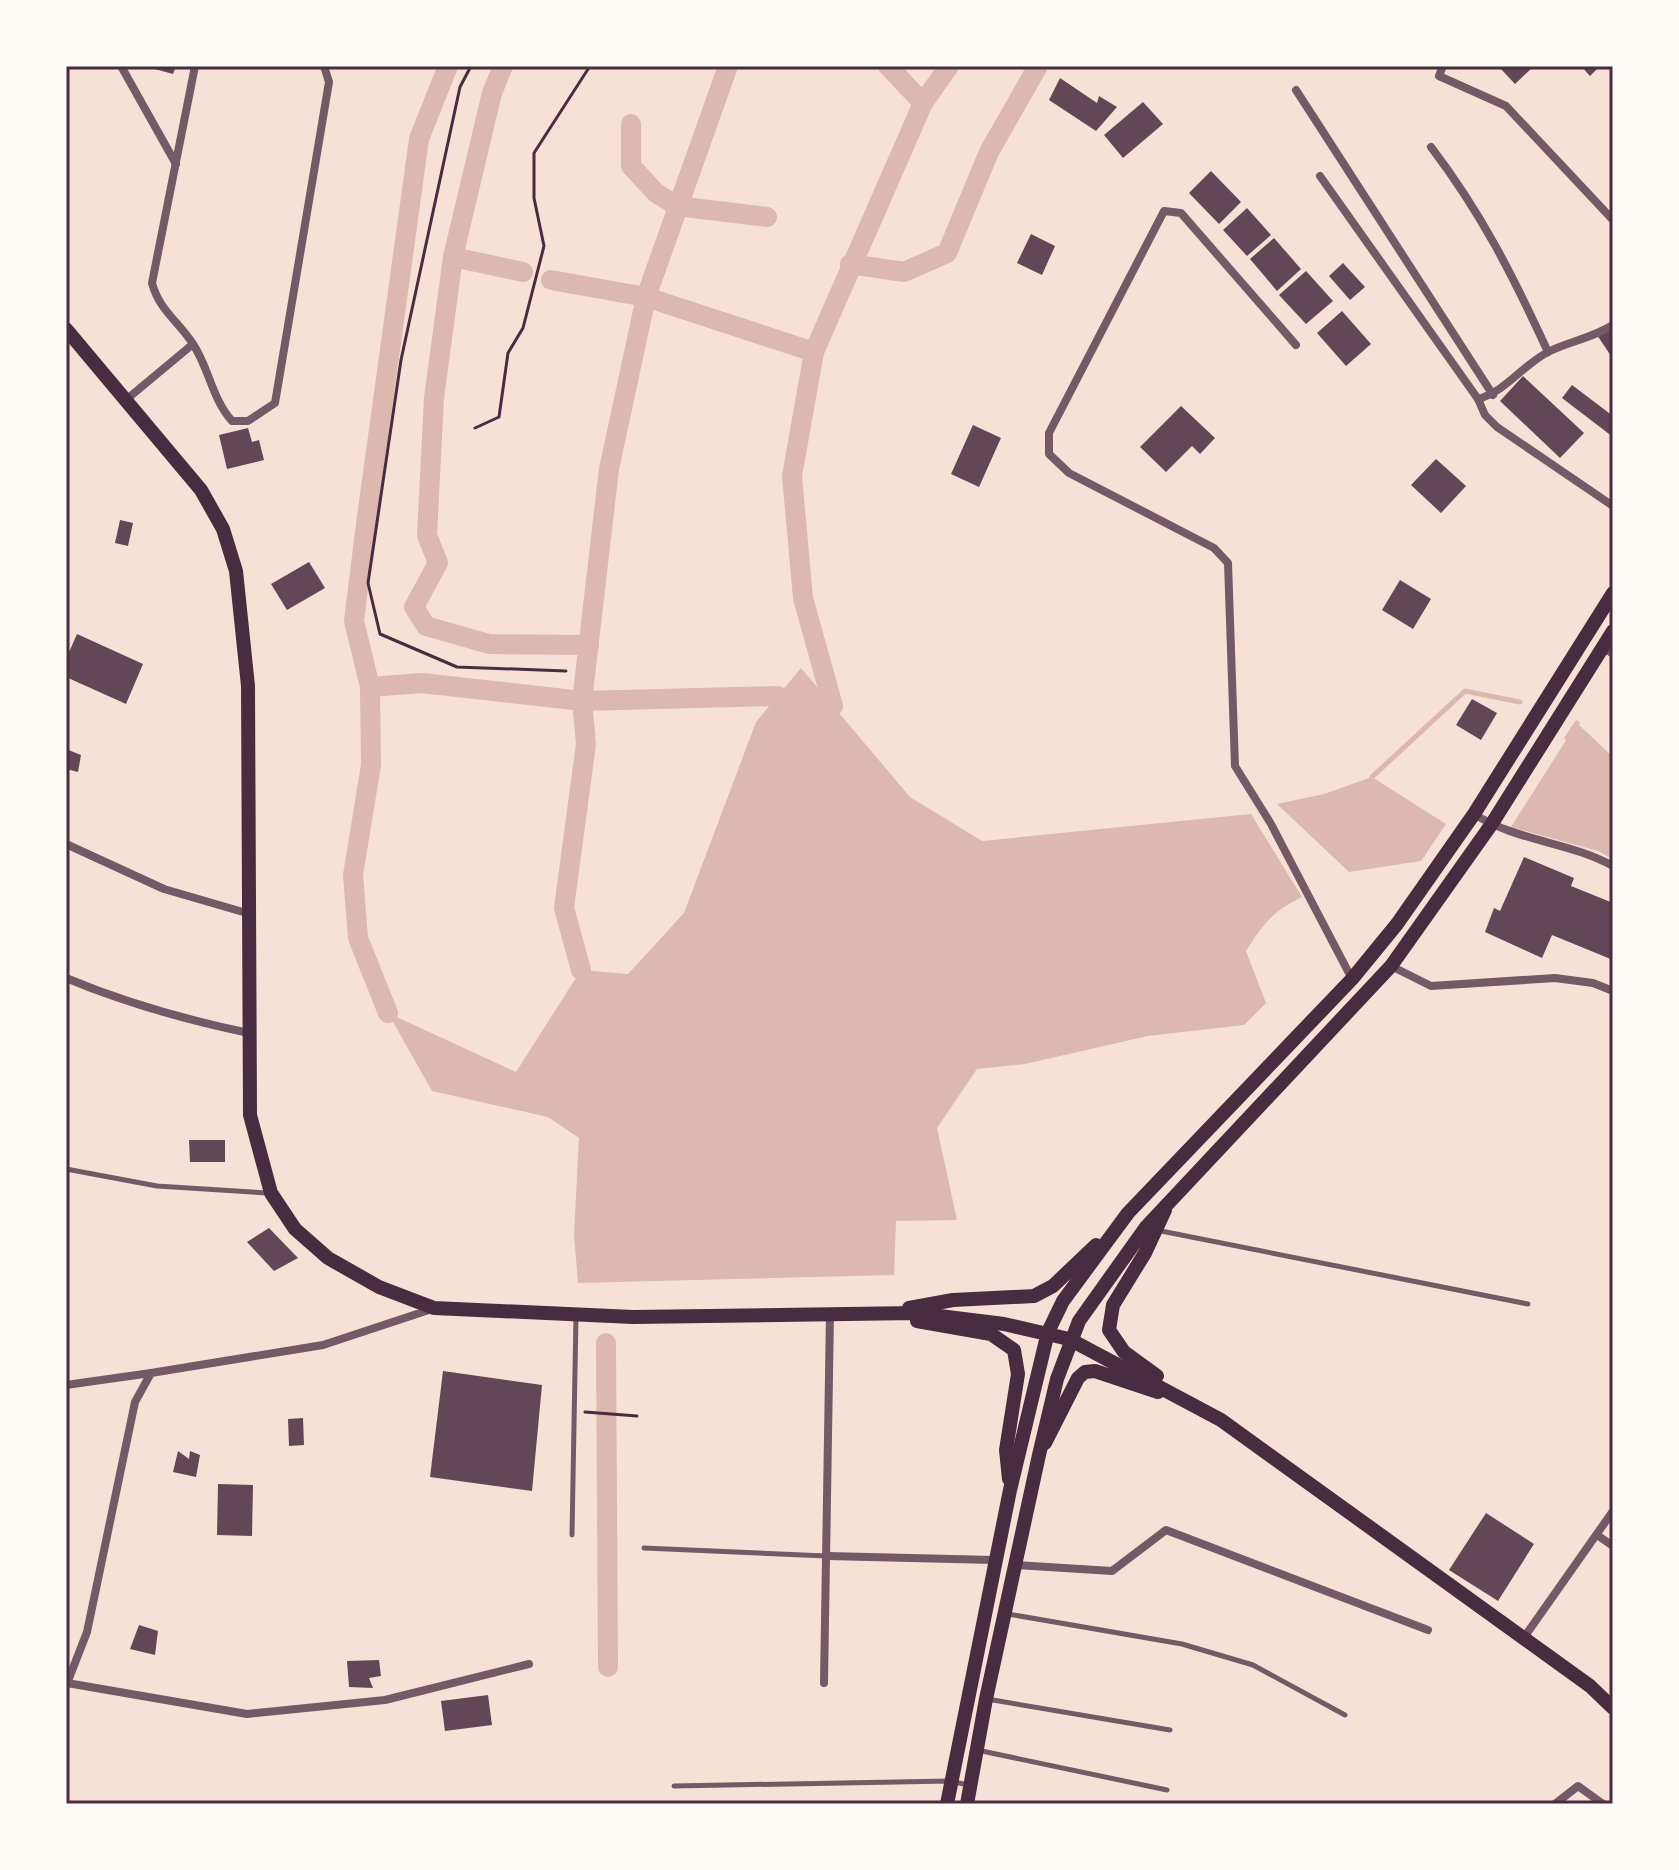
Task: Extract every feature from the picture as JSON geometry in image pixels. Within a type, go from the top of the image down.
[{"type":"main road","points":[[66,329],[201,490],[223,529],[236,571],[248,686],[250,1115],[271,1193],[295,1229],[328,1258],[379,1287],[434,1308],[576,1315],[885,1313],[963,1317],[1048,1332],[1069,1339],[1185,1399]]},
{"type":"main road","points":[[885,1313],[953,1300],[1034,1296],[1053,1286],[1118,1228],[1352,979],[1397,924],[1474,814],[1613,593]]},
{"type":"main road","points":[[967,1804],[986,1699],[1039,1455],[1069,1339],[1097,1291],[1170,1203],[1391,966],[1608,651],[1613,631]]},
{"type":"main road","points":[[947,1804],[994,1560],[1048,1332],[1063,1301],[1118,1228]]},
{"type":"main road","points":[[1151,1229],[1113,1305],[1109,1330],[1124,1352],[1185,1399],[1281,1461],[1590,1686],[1613,1708]]},
{"type":"main road","points":[[885,1313],[991,1334],[1014,1350],[1018,1374],[1006,1450],[1010,1490]]},
{"type":"main road","points":[[1039,1455],[1078,1378],[1085,1372],[1095,1371],[1185,1399]]},
{"type":"street","points":[[121,66],[176,165]]},
{"type":"street","points":[[195,66],[152,283],[156,299],[193,344],[222,409],[232,421],[248,421],[275,403],[329,82],[324,66]]},
{"type":"street","points":[[1443,66],[1439,76],[1506,106],[1613,220]]},
{"type":"street","points":[[1296,90],[1493,395]]},
{"type":"street","points":[[1431,147],[1473,203],[1504,257],[1548,352]]},
{"type":"street","points":[[1320,176],[1478,399],[1485,415],[1497,427],[1613,506]]},
{"type":"street","points":[[1296,345],[1181,213],[1164,211],[1049,433],[1049,454],[1069,473],[1214,548],[1228,563],[1235,766],[1271,824],[1352,979]]},
{"type":"street","points":[[1478,399],[1493,395],[1548,352],[1592,339],[1613,325]]},
{"type":"street","points":[[127,399],[193,344]]},
{"type":"street","points":[[1474,814],[1491,825],[1589,852],[1613,866]]},
{"type":"street","points":[[66,844],[164,889],[250,914]]},
{"type":"street","points":[[1391,966],[1431,986],[1555,978],[1593,983],[1613,991]]},
{"type":"street","points":[[66,978],[178,1017],[249,1033]]},
{"type":"street","points":[[66,1385],[323,1345],[434,1308]]},
{"type":"street","points":[[824,1683],[830,1314]]},
{"type":"street","points":[[151,1373],[135,1402],[87,1632],[67,1685],[247,1714],[385,1700],[529,1664]]},
{"type":"street","points":[[1523,1639],[1613,1511]]},
{"type":"street","points":[[1016,1565],[1112,1571],[1166,1530],[1428,1630]]},
{"type":"street","points":[[1597,1535],[1613,1546]]},
{"type":"street","points":[[827,1556],[994,1560]]},
{"type":"street","points":[[1555,1804],[1578,1786],[1603,1804]]},
{"type":"lane","points":[[66,1169],[157,1186],[271,1193]]},
{"type":"lane","points":[[1151,1229],[1528,1304]]},
{"type":"lane","points":[[572,1535],[576,1315]]},
{"type":"lane","points":[[644,1548],[827,1556]]},
{"type":"lane","points":[[1005,1614],[1182,1644],[1253,1665],[1345,1715]]},
{"type":"lane","points":[[986,1699],[1170,1730]]},
{"type":"lane","points":[[976,1750],[1167,1790]]},
{"type":"lane","points":[[674,1786],[950,1781],[969,1785]]},
{"type":"path","points":[[471,66],[460,87],[401,360],[368,583],[380,634],[457,667],[566,671]]},
{"type":"path","points":[[475,428],[499,417],[508,353],[523,328],[544,246],[534,198],[534,153],[590,66]]},
{"type":"path","points":[[583,1411],[637,1416]]},
{"type":"shaded area","points":[[801,668],[910,797],[982,841],[1251,814],[1302,897],[1270,919],[1246,951],[1266,1003],[1244,1025],[1148,1036],[1025,1064],[977,1069],[937,1128],[957,1220],[896,1221],[894,1275],[578,1283],[574,1235],[579,1138],[548,1117],[432,1091],[388,1013],[516,1072],[581,970],[628,974],[684,913],[756,722]]},
{"type":"shaded area","points":[[1577,723],[1613,757],[1613,859],[1598,851],[1511,827]]},
{"type":"shaded area","points":[[1372,777],[1446,824],[1421,861],[1349,872],[1277,804],[1324,794]]},
{"type":"building","points":[[144,66],[176,66],[173,74]]},
{"type":"building","points":[[1534,66],[1515,84],[1500,68]]},
{"type":"building","points":[[1581,66],[1600,66],[1590,76]]},
{"type":"building","points":[[1060,78],[1097,103],[1099,96],[1117,107],[1096,131],[1049,100]]},
{"type":"building","points":[[1143,102],[1163,124],[1123,158],[1104,135]]},
{"type":"building","points":[[1211,171],[1241,202],[1219,224],[1189,193]]},
{"type":"building","points":[[1247,208],[1271,235],[1247,256],[1223,230]]},
{"type":"building","points":[[1031,234],[1055,246],[1042,275],[1017,263]]},
{"type":"building","points":[[1274,238],[1301,269],[1277,291],[1250,259]]},
{"type":"building","points":[[1343,263],[1365,287],[1350,300],[1329,276]]},
{"type":"building","points":[[1306,271],[1333,301],[1306,324],[1279,295]]},
{"type":"building","points":[[1342,311],[1371,344],[1346,366],[1317,333]]},
{"type":"building","points":[[1613,324],[1613,359],[1597,335]]},
{"type":"building","points":[[1523,376],[1584,433],[1560,458],[1500,401]]},
{"type":"building","points":[[1572,385],[1613,416],[1613,437],[1562,398]]},
{"type":"building","points":[[1181,406],[1215,438],[1200,454],[1192,446],[1166,472],[1140,447]]},
{"type":"building","points":[[973,425],[1001,438],[979,487],[951,474]]},
{"type":"building","points":[[248,428],[252,442],[259,440],[264,460],[227,469],[219,435]]},
{"type":"building","points":[[1436,459],[1466,486],[1441,513],[1411,485]]},
{"type":"building","points":[[120,520],[133,523],[128,546],[115,543]]},
{"type":"building","points":[[309,562],[325,588],[287,610],[271,584]]},
{"type":"building","points":[[1400,580],[1431,599],[1413,629],[1382,610]]},
{"type":"building","points":[[77,634],[143,664],[126,704],[66,677],[66,659]]},
{"type":"building","points":[[1472,699],[1497,713],[1481,740],[1456,725]]},
{"type":"building","points":[[66,749],[81,755],[78,772],[66,769]]},
{"type":"building","points":[[1524,857],[1574,878],[1571,886],[1613,903],[1613,960],[1552,935],[1542,958],[1485,932],[1494,908],[1500,911]]},
{"type":"building","points":[[189,1140],[225,1140],[225,1162],[190,1162]]},
{"type":"building","points":[[269,1228],[298,1258],[274,1271],[247,1242]]},
{"type":"building","points":[[443,1371],[542,1385],[532,1491],[430,1477]]},
{"type":"building","points":[[303,1418],[304,1445],[289,1446],[288,1419]]},
{"type":"building","points":[[178,1451],[189,1459],[190,1451],[200,1455],[196,1477],[173,1472]]},
{"type":"building","points":[[218,1484],[253,1485],[252,1536],[217,1535]]},
{"type":"building","points":[[1486,1513],[1534,1544],[1498,1601],[1449,1570]]},
{"type":"building","points":[[139,1625],[158,1631],[155,1655],[130,1649]]},
{"type":"building","points":[[379,1660],[381,1676],[369,1678],[373,1688],[349,1687],[347,1661]]},
{"type":"building","points":[[488,1695],[492,1725],[445,1731],[441,1701]]},
{"type":"waterway","points":[[370,687],[354,621],[366,524],[419,139],[448,66]]},
{"type":"waterway","points":[[503,66],[492,93],[453,257],[434,398],[427,535],[438,563],[414,607],[426,626],[489,644],[589,645]]},
{"type":"waterway","points":[[581,970],[564,908],[586,744],[582,701],[609,469],[646,297],[728,66]]},
{"type":"waterway","points":[[888,66],[923,103]]},
{"type":"waterway","points":[[833,706],[803,598],[792,476],[814,352],[923,103],[949,66]]},
{"type":"waterway","points":[[850,264],[904,272],[947,253],[989,152],[1038,66]]},
{"type":"waterway","points":[[631,124],[631,166],[656,193],[677,206],[767,217]]},
{"type":"waterway","points":[[453,257],[523,272]]},
{"type":"waterway","points":[[551,280],[646,297],[814,352]]},
{"type":"waterway","points":[[388,1013],[358,938],[353,875],[371,765],[370,687],[422,683],[582,701],[778,696]]},
{"type":"waterway","points":[[1372,777],[1465,691],[1520,702]]},
{"type":"waterway","points":[[1567,738],[1577,723]]},
{"type":"waterway","points":[[606,1343],[608,1667]]}]
